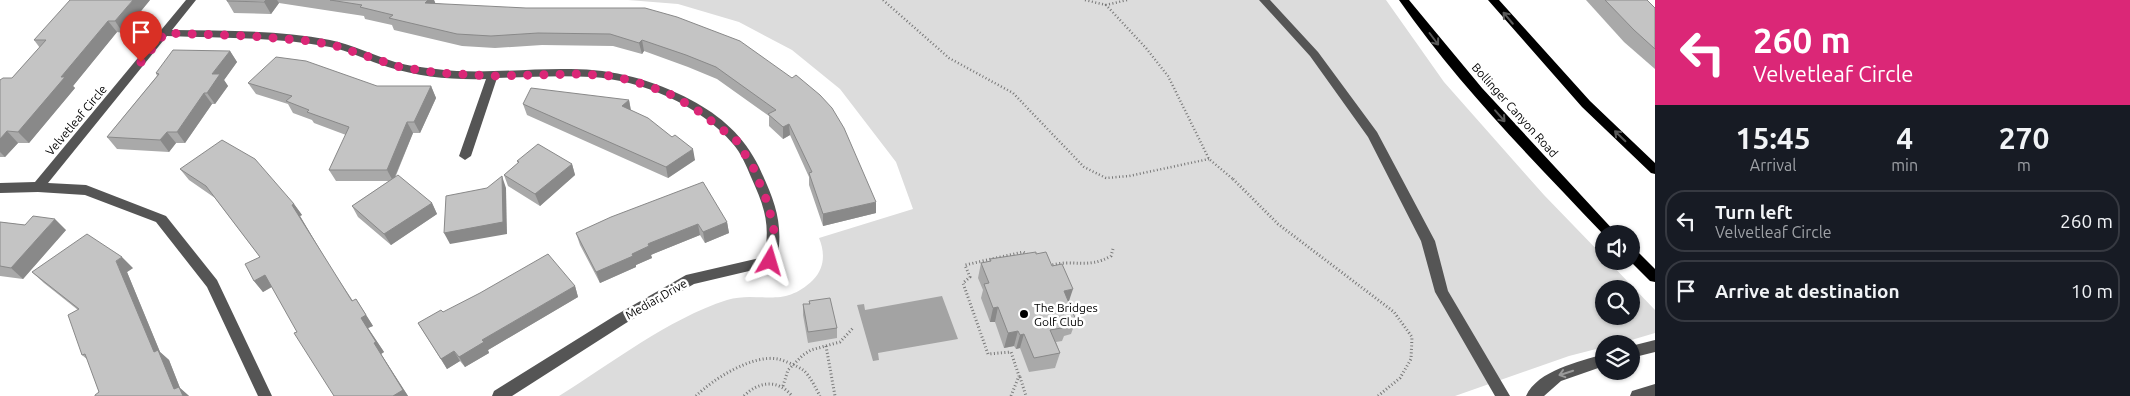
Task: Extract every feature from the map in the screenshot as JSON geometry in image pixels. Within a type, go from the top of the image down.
[{"type":"main road","name":"Bollinger Canyon Road","points":[[1404,0],[1446,55],[1527,147],[1602,225]]},
{"type":"main road","points":[[1493,0],[1586,104],[1655,170]]},
{"type":"main road","points":[[1640,263],[1655,277]]},
{"type":"street","name":"Velvetleaf Circle","points":[[38,187],[191,0]]},
{"type":"street","points":[[1264,0],[1314,54],[1374,135],[1428,241],[1442,292],[1503,396]]},
{"type":"street","name":"Mediar Drive","points":[[165,33],[250,36],[310,41],[333,45],[400,67],[439,73],[492,76],[578,74],[614,76],[672,95],[717,124],[736,140],[753,167],[766,199],[774,227],[770,261],[691,279],[621,319],[499,396]]},
{"type":"street","points":[[465,156],[492,76]]},
{"type":"street","points":[[0,188],[38,187],[86,190],[161,219],[212,284],[265,396]]},
{"type":"street","points":[[1640,350],[1655,346]]},
{"type":"street","points":[[1533,396],[1556,376],[1595,363]]},
{"type":"street","points":[[1637,396],[1655,391]]},
{"type":"path","points":[[883,0],[949,58],[1012,93],[1084,167],[1106,178],[1129,176],[1209,159]]},
{"type":"path","points":[[1084,0],[1106,5],[1127,0]]},
{"type":"path","points":[[1106,5],[1140,41],[1168,76],[1209,159],[1245,189],[1278,224],[1394,312],[1412,336],[1411,359],[1400,378],[1378,396]]},
{"type":"path","points":[[1043,268],[1055,263],[1088,266],[1101,263],[1112,256],[1114,249]]},
{"type":"path","points":[[1026,396],[1011,352],[988,354],[963,283],[970,277],[965,265],[1023,252],[1034,257]]},
{"type":"path","points":[[783,386],[788,370],[803,355],[811,350],[840,342],[854,326]]},
{"type":"path","points":[[826,346],[835,396]]},
{"type":"path","points":[[696,396],[711,381],[738,368],[761,360],[778,359],[805,371],[820,396]]},
{"type":"path","points":[[1011,396],[1020,376]]},
{"type":"path","points":[[744,396],[757,385],[766,383],[783,386],[792,396]]},
{"type":"shaded area","name":"The Bridges Golf Club","points":[[628,0],[1386,0],[1444,82],[1544,195],[1595,248],[1595,270],[1617,270],[1626,280],[1595,280],[1595,325],[1640,325],[1640,294],[1655,310],[1655,333],[1640,337],[1640,335],[1595,335],[1595,349],[1569,356],[1455,396],[559,396],[662,330],[705,308],[739,298],[781,297],[802,289],[813,280],[822,265],[823,254],[819,238],[913,209],[896,162],[840,89],[792,50],[739,22],[678,4]]},
{"type":"shaded area","points":[[942,296],[958,339],[878,353],[879,360],[873,361],[857,305],[864,304],[865,310]]},
{"type":"building","points":[[70,0],[133,0],[115,21],[108,21],[61,77],[65,77],[18,132],[7,131],[0,139],[0,80],[12,78],[46,40],[34,40]]},
{"type":"building","points":[[227,0],[266,0],[264,2]]},
{"type":"building","points":[[330,0],[428,0],[425,3],[526,8],[645,8],[677,17],[740,41],[792,78],[796,75],[820,95],[832,108],[844,128],[876,202],[823,214],[809,173],[812,172],[789,124],[783,127],[768,114],[776,110],[716,67],[686,55],[642,40],[639,43],[610,34],[538,33],[491,36],[457,34],[389,18],[393,15],[360,7],[362,5]]},
{"type":"building","points":[[1605,0],[1647,0],[1655,8],[1655,49],[1634,30]]},
{"type":"building","points":[[173,50],[230,51],[212,74],[220,74],[207,93],[204,93],[177,132],[167,132],[160,140],[107,137],[159,74],[156,73]]},
{"type":"building","points":[[276,57],[306,61],[377,86],[431,86],[414,122],[407,122],[387,170],[329,170],[349,127],[307,112],[309,110],[286,101],[292,96],[248,83]]},
{"type":"building","points":[[531,88],[629,100],[622,106],[648,118],[672,137],[675,135],[693,149],[666,167],[523,104]]},
{"type":"building","points":[[222,140],[255,159],[294,204],[292,205],[352,301],[356,299],[366,315],[361,318],[403,390],[393,396],[334,396],[294,333],[297,332],[265,275],[254,281],[245,264],[260,257],[206,186],[180,169]]},
{"type":"building","points":[[538,144],[572,164],[535,194],[504,175],[519,162],[517,161]]},
{"type":"building","points":[[398,175],[432,203],[384,234],[352,206]]},
{"type":"building","points":[[502,176],[503,222],[444,233],[446,196],[487,188]]},
{"type":"building","points":[[703,182],[727,222],[703,232],[698,224],[650,243],[648,244],[649,246],[632,254],[633,256],[596,272],[576,233],[611,217]]},
{"type":"building","points":[[33,216],[55,219],[11,268],[0,266],[0,222],[25,225]]},
{"type":"building","points":[[87,234],[122,257],[116,261],[154,352],[158,350],[174,389],[179,387],[183,396],[95,396],[99,392],[85,354],[82,355],[68,315],[79,309],[32,272]]},
{"type":"building","name":"The Bridges Golf Club","points":[[1036,252],[1036,254],[1046,252],[1052,266],[1062,264],[1073,289],[1064,291],[1076,320],[1065,322],[1067,327],[1050,330],[1060,353],[1034,358],[1024,334],[1020,335],[1018,331],[1008,333],[998,307],[993,308],[984,284],[989,283],[981,263],[991,261],[990,259]]},
{"type":"building","points":[[548,254],[575,286],[482,340],[484,342],[459,357],[454,351],[441,359],[418,323],[441,310],[443,312],[480,293]]},
{"type":"building","points":[[830,298],[837,328],[808,332],[803,304],[810,304],[809,301]]},
{"type":"place","name":"The Bridges Golf Club","points":[[1024,314]]},
{"type":"route","points":[[141,62],[165,33],[250,36],[333,45],[400,67],[439,73],[492,76],[578,74],[614,76],[646,85],[672,95],[697,110],[736,140],[753,167],[766,199],[774,227],[770,261]]}]
